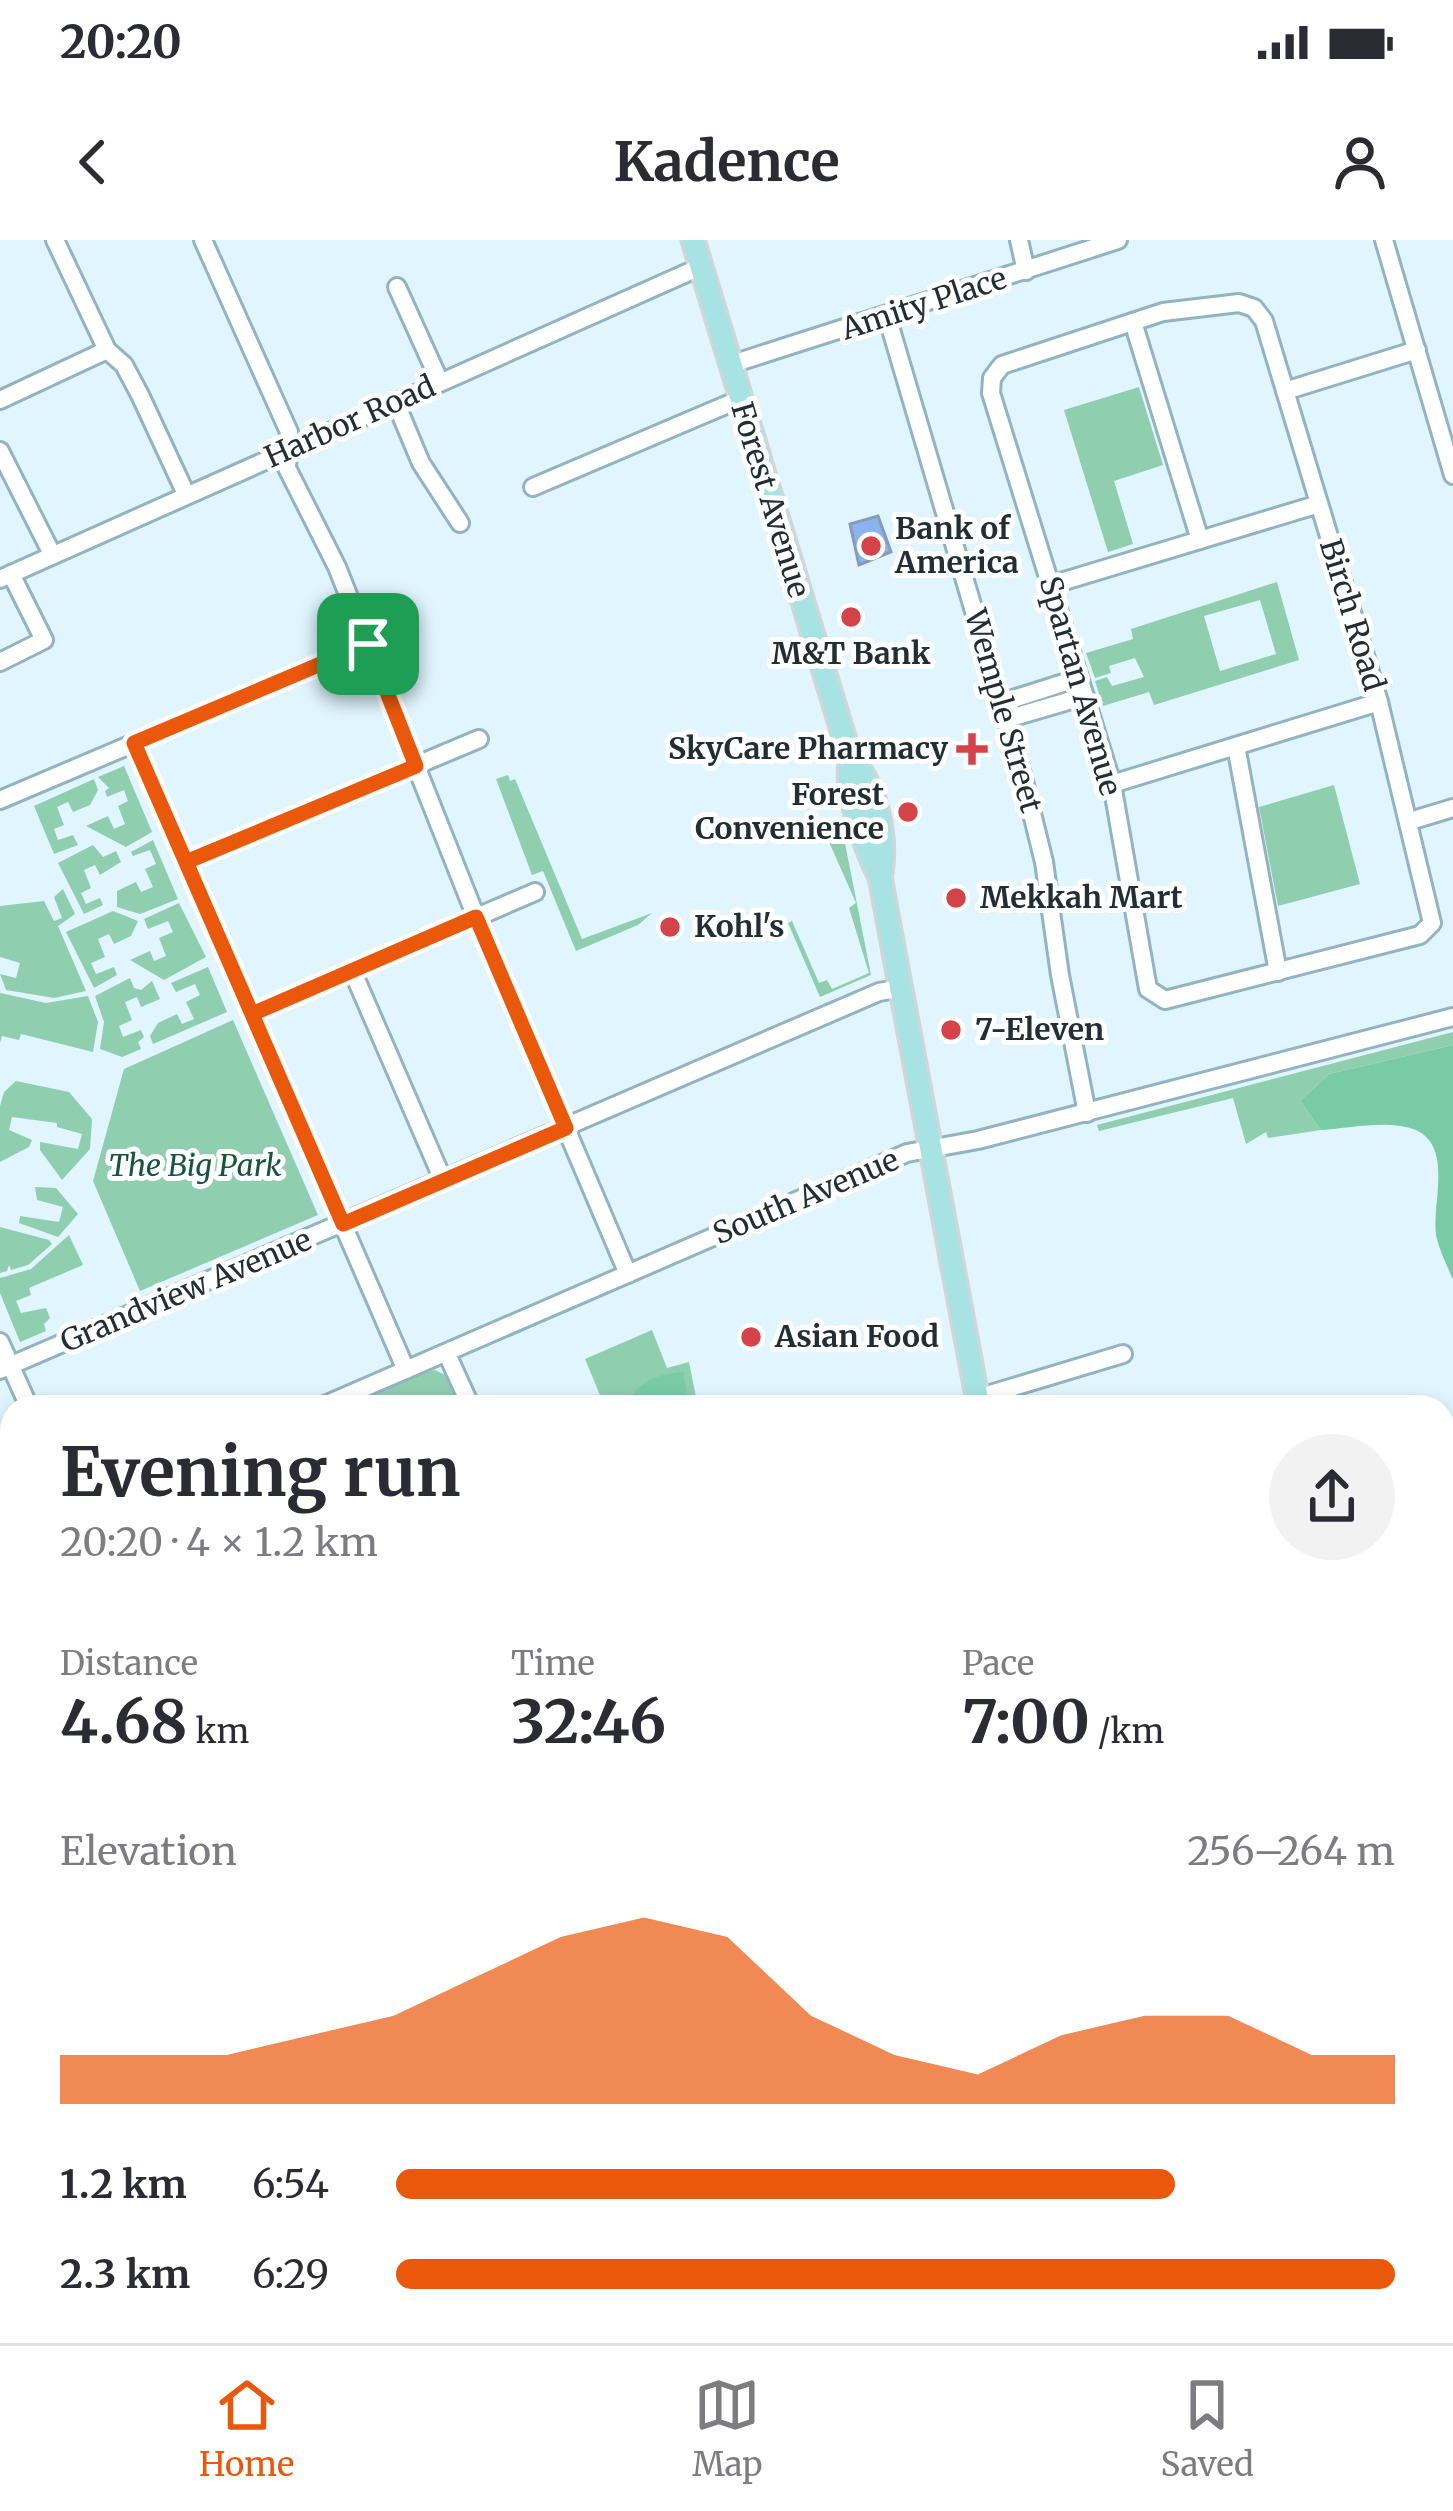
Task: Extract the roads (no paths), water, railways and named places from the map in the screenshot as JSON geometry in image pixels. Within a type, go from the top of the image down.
[{"type":"main road","name":"Forest Avenue","points":[[693,240],[850,760],[846,773],[868,854],[880,877],[977,1395]]},
{"type":"street","points":[[55,240],[107,350],[124,365],[186,494]]},
{"type":"street","points":[[203,240],[289,432],[287,468],[337,567],[476,917],[628,1274]]},
{"type":"street","points":[[1019,240],[1026,271]]},
{"type":"street","name":"Amity Place","points":[[729,365],[1118,240]]},
{"type":"street","points":[[1384,240],[1453,475]]},
{"type":"street","name":"Harbor Road","points":[[5,576],[700,267]]},
{"type":"street","points":[[397,287],[440,382]]},
{"type":"street","name":"Birch Road","points":[[1133,322],[1183,308],[1239,303],[1254,308],[1264,321],[1378,702],[1432,917],[1430,927],[1420,935],[1278,972]]},
{"type":"street","name":"Wemple Street","points":[[887,316],[1005,710],[1044,862],[1087,1113]]},
{"type":"street","points":[[1133,322],[1200,540]]},
{"type":"street","name":"Spartan Avenue","points":[[1133,322],[1002,365],[992,377],[991,393],[1112,784],[1148,988],[1154,997],[1165,1000],[1278,972]]},
{"type":"street","points":[[0,400],[107,350]]},
{"type":"street","points":[[1285,391],[1417,350]]},
{"type":"street","points":[[533,487],[740,399]]},
{"type":"street","points":[[395,401],[421,463],[460,523]]},
{"type":"street","points":[[0,451],[52,554]]},
{"type":"street","points":[[1051,585],[1319,504]]},
{"type":"street","points":[[0,662],[44,640],[5,576]]},
{"type":"street","points":[[0,800],[368,644]]},
{"type":"street","points":[[1005,710],[1013,699],[1082,687]]},
{"type":"street","points":[[1112,784],[1378,702]]},
{"type":"street","points":[[186,862],[479,739]]},
{"type":"street","points":[[134,743],[406,1370]]},
{"type":"street","points":[[1236,746],[1278,972]]},
{"type":"street","points":[[1410,821],[1453,808]]},
{"type":"street","points":[[252,1014],[536,892]]},
{"type":"street","points":[[352,970],[443,1180]]},
{"type":"street","name":"Grandview Avenue","points":[[5,1368],[879,992],[902,988]]},
{"type":"street","name":"South Avenue","points":[[348,1395],[907,1153],[1087,1113],[1453,1016]]},
{"type":"street","points":[[0,1342],[5,1368],[22,1395]]},
{"type":"street","points":[[447,1354],[466,1395]]},
{"type":"street","points":[[999,1395],[1123,1354]]},
{"type":"place","name":"Bank of America","points":[[871,546]]},
{"type":"place","name":"M&T Bank","points":[[851,617]]},
{"type":"place","name":"SkyCare Pharmacy","points":[[972,749]]},
{"type":"place","name":"Forest Convenience","points":[[908,812]]},
{"type":"place","name":"Mekkah Mart","points":[[956,898]]},
{"type":"place","name":"Kohl's","points":[[670,927]]},
{"type":"place","name":"7-Eleven","points":[[951,1030]]},
{"type":"place","name":"Asian Food","points":[[751,1337]]},
{"type":"park label","name":"The Big Park","points":[[195,1166]]}]
